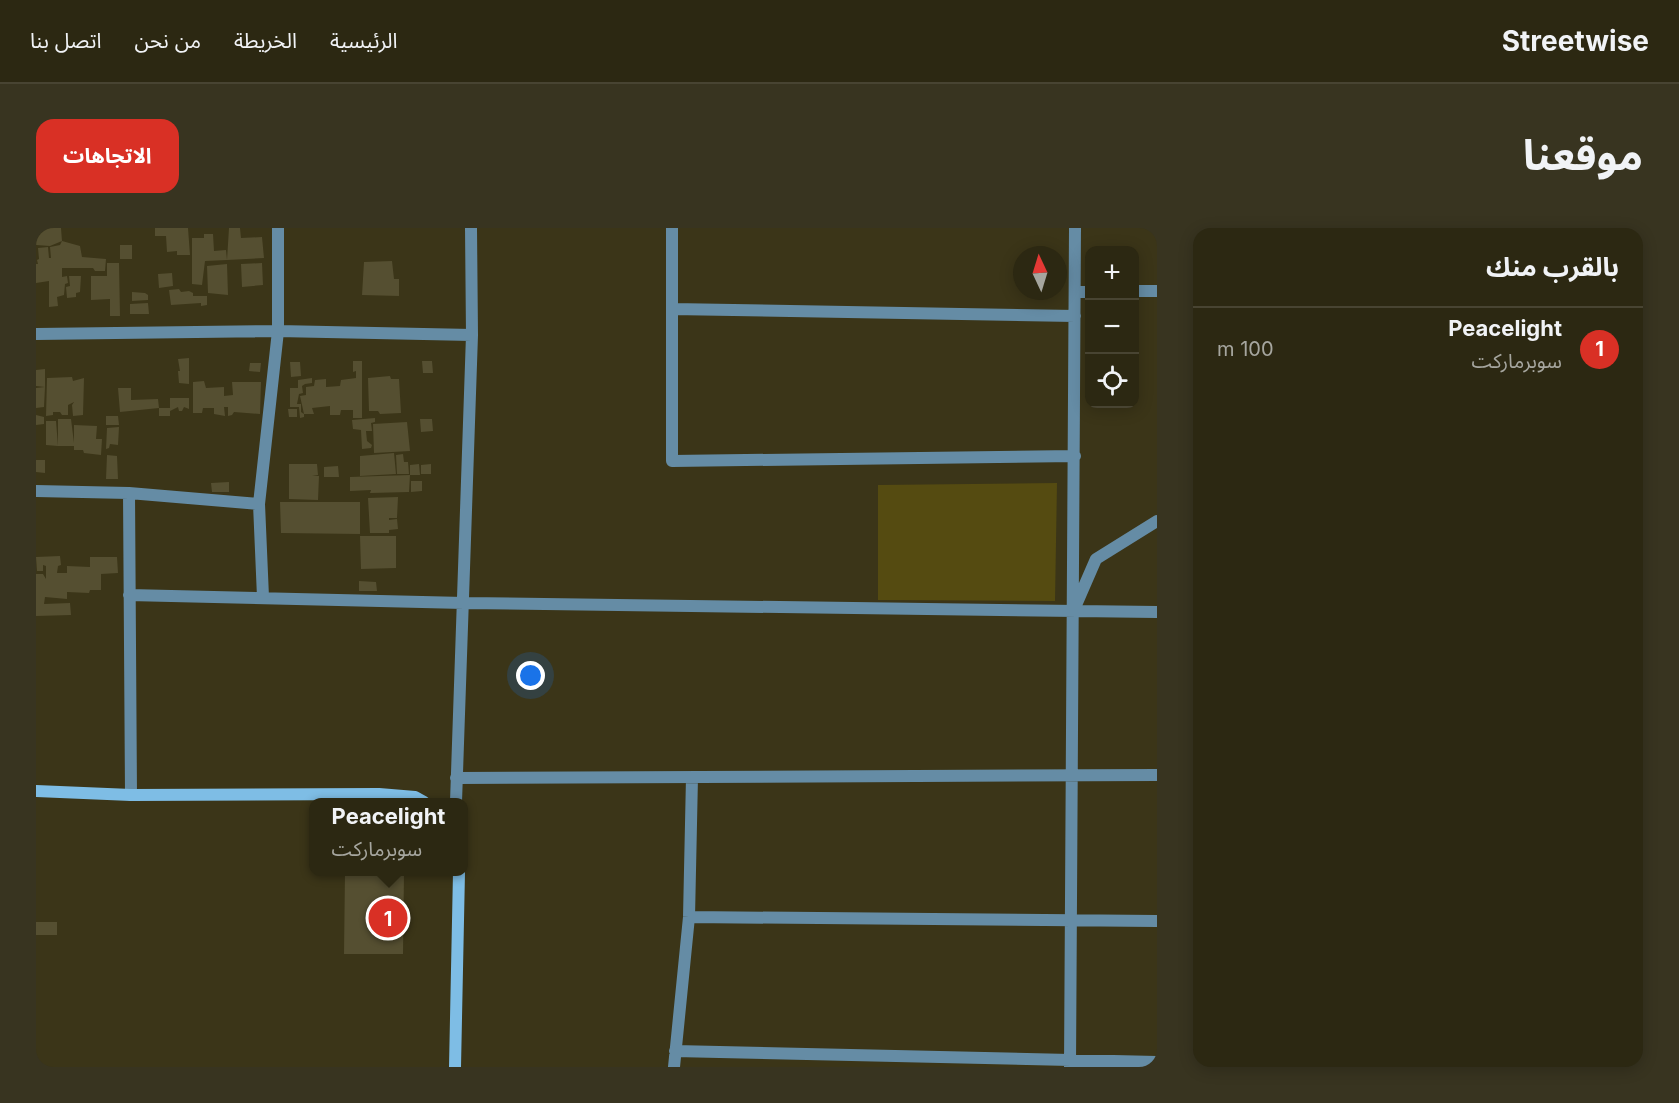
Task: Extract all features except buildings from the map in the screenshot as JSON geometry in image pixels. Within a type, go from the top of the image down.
[{"type":"street","points":[[263,597],[260,504],[278,331],[278,228]]},
{"type":"street","points":[[456,798],[472,334],[471,228]]},
{"type":"street","points":[[672,228],[672,461],[1075,456]]},
{"type":"street","points":[[1070,1064],[1075,228]]},
{"type":"street","points":[[1139,291],[1157,291]]},
{"type":"street","points":[[1075,292],[1085,292]]},
{"type":"street","points":[[672,309],[1075,316]]},
{"type":"street","points":[[36,334],[278,331],[472,334]]},
{"type":"street","points":[[36,491],[129,493],[260,504]]},
{"type":"street","points":[[129,493],[131,795]]},
{"type":"street","points":[[1074,611],[1096,559],[1157,521]]},
{"type":"street","points":[[129,595],[464,603],[1157,612]]},
{"type":"street","points":[[456,778],[1157,775]]},
{"type":"street","points":[[674,1067],[689,917],[692,777]]},
{"type":"street","points":[[36,790],[131,795],[379,794],[417,798]]},
{"type":"street","points":[[455,1067],[459,876]]},
{"type":"street","points":[[689,917],[1157,921]]},
{"type":"street","points":[[675,1052],[1070,1064],[1157,1062]]},
{"type":"shaded area","points":[[1057,483],[1055,601],[878,600],[878,485]]},
{"type":"place","name":"Peacelight","points":[[388,918]]}]
